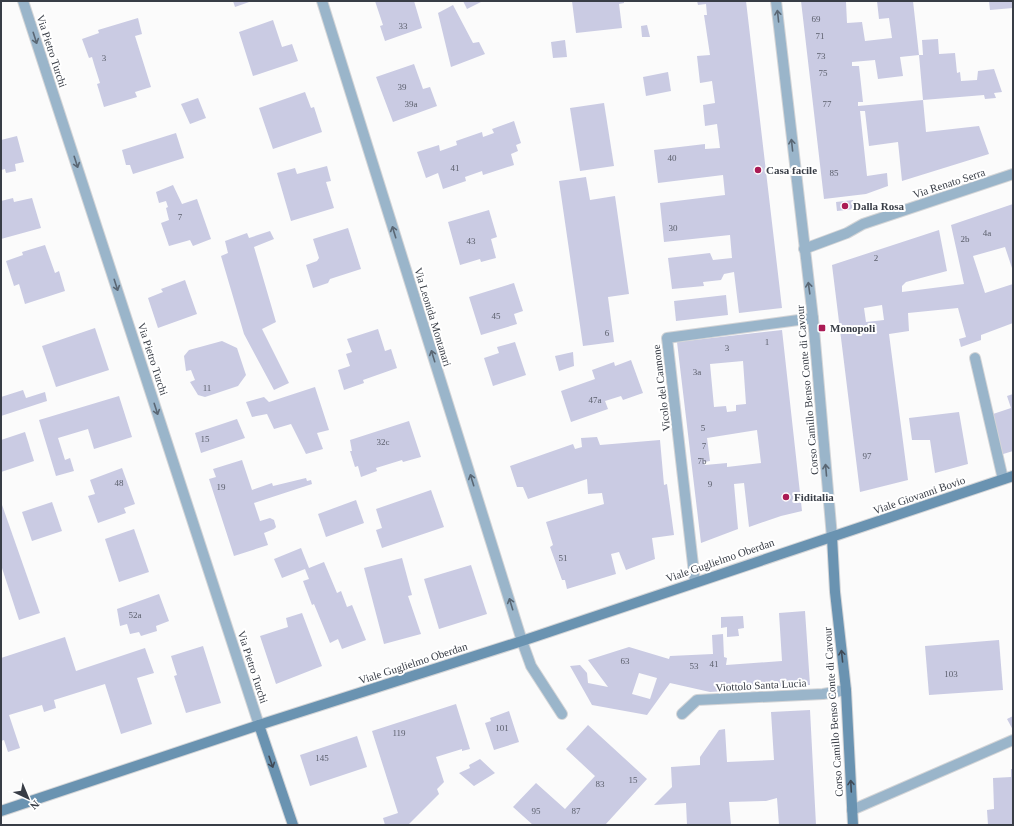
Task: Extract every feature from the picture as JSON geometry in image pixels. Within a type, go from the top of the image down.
[{"type":"main road","name":"Viale Giovanni Bovio","points":[[832,537],[1013,476]]},
{"type":"main road","name":"Viale Guglielmo Oberdan","points":[[1,811],[259,725],[522,641],[832,537]]},
{"type":"main road","name":"Corso Camillo Benso Conte di Cavour","points":[[832,537],[835,592],[846,690],[853,825]]},
{"type":"main road","points":[[259,725],[293,825]]},
{"type":"street","name":"Via Pietro Turchi","points":[[23,1],[259,725]]},
{"type":"street","name":"Via Leonida Montanari","points":[[322,1],[522,641],[531,666],[562,714]]},
{"type":"street","name":"Corso Camillo Benso Conte di Cavour","points":[[776,1],[813,318],[832,537]]},
{"type":"street","name":"Via Renato Serra","points":[[804,249],[847,233],[863,224],[1013,174]]},
{"type":"street","name":"Vicolo del Cannone","points":[[695,582],[667,338],[813,318]]},
{"type":"street","points":[[975,358],[1003,479]]},
{"type":"street","name":"Viottolo Santa Lucia","points":[[682,714],[697,700],[823,694],[846,690]]},
{"type":"street","points":[[852,810],[1013,740]]},
{"type":"building","points":[[233,1],[252,1],[235,7]]},
{"type":"building","points":[[375,1],[414,1],[422,28],[385,41],[380,26],[383,25]]},
{"type":"building","points":[[463,1],[483,1],[467,9]]},
{"type":"building","points":[[572,1],[624,1],[624,3],[619,4],[622,28],[576,33]]},
{"type":"building","points":[[697,1],[746,1],[782,308],[739,313],[734,272],[724,274],[721,280],[703,282],[704,286],[672,289],[668,258],[710,253],[713,260],[732,258],[730,235],[664,242],[660,203],[725,195],[723,175],[658,183],[654,150],[705,144],[705,149],[720,148],[717,124],[705,126],[703,105],[715,103],[712,81],[700,83],[697,56],[710,55],[704,15],[707,15],[706,4],[698,5]]},
{"type":"building","points":[[801,1],[849,1],[846,2],[847,23],[862,22],[865,41],[892,38],[889,18],[879,19],[877,1],[913,1],[919,55],[900,57],[903,76],[878,79],[875,60],[852,62],[852,66],[859,66],[863,102],[858,102],[858,106],[923,100],[926,132],[979,126],[989,154],[902,181],[898,142],[869,146],[865,111],[860,111],[867,176],[887,173],[888,186],[866,194],[824,199]]},
{"type":"building","points":[[989,1],[1013,1],[1013,8],[990,10]]},
{"type":"building","points":[[453,5],[473,43],[479,42],[485,54],[451,67],[438,13]]},
{"type":"building","points":[[138,18],[142,34],[135,36],[151,87],[135,92],[137,97],[104,107],[97,84],[100,83],[92,57],[89,58],[82,39],[99,33],[98,30]]},
{"type":"building","points":[[273,20],[282,47],[292,44],[298,61],[253,76],[239,32]]},
{"type":"building","points":[[647,25],[650,37],[642,37],[641,26]]},
{"type":"building","points":[[938,39],[939,54],[955,53],[957,73],[960,72],[961,81],[977,80],[978,71],[994,69],[1002,92],[994,93],[996,98],[985,99],[984,95],[923,100],[919,55],[923,55],[922,40]]},
{"type":"building","points":[[565,40],[567,57],[553,58],[551,42]]},
{"type":"building","points":[[414,64],[423,89],[430,87],[437,106],[393,122],[376,77]]},
{"type":"building","points":[[668,72],[671,91],[646,96],[643,77]]},
{"type":"building","points":[[305,92],[311,108],[314,107],[322,132],[273,149],[259,108]]},
{"type":"building","points":[[198,98],[206,118],[190,124],[181,104]]},
{"type":"building","points":[[604,103],[614,166],[580,171],[570,108]]},
{"type":"building","points":[[514,121],[521,143],[516,145],[518,151],[511,154],[514,165],[483,175],[482,171],[465,177],[466,181],[443,189],[438,173],[426,178],[417,152],[439,145],[440,151],[457,145],[456,141],[482,132],[483,137],[494,133],[492,129]]},
{"type":"building","points":[[176,133],[184,158],[133,174],[130,165],[126,165],[122,150]]},
{"type":"building","points":[[17,136],[24,162],[15,164],[16,171],[6,173],[5,169],[1,170],[1,140]]},
{"type":"building","points":[[327,166],[331,181],[326,182],[334,208],[291,221],[277,173],[295,168],[297,174]]},
{"type":"building","points":[[586,177],[590,200],[615,196],[629,294],[608,297],[614,342],[583,346],[559,181]]},
{"type":"building","points":[[173,185],[182,204],[197,199],[211,239],[193,246],[190,240],[169,246],[161,223],[169,220],[166,208],[168,207],[166,201],[159,203],[156,192]]},
{"type":"building","points":[[13,198],[14,202],[32,198],[41,228],[1,239],[1,201]]},
{"type":"building","name":"Dalla Rosa","points":[[853,200],[854,209],[837,211],[836,202]]},
{"type":"building","points":[[1013,204],[1013,271],[1005,247],[973,256],[985,293],[1013,284],[1013,323],[981,335],[981,340],[961,347],[959,339],[966,337],[958,308],[908,313],[909,331],[889,334],[908,480],[860,492],[832,265],[939,230],[947,271],[906,282],[902,286],[902,292],[964,284],[951,225]],"holes":[[[882,305],[884,320],[866,322],[864,308]]]},
{"type":"building","points":[[489,210],[497,237],[491,239],[496,258],[481,262],[480,259],[460,265],[448,222]]},
{"type":"building","points":[[348,228],[361,269],[330,279],[328,283],[313,288],[306,265],[317,261],[319,258],[313,239]]},
{"type":"building","points":[[270,231],[274,239],[254,247],[276,322],[262,329],[289,383],[274,390],[244,334],[221,256],[228,253],[225,241],[247,233],[249,238]]},
{"type":"building","points":[[45,245],[55,273],[59,271],[65,291],[25,304],[19,284],[14,286],[6,261],[23,255],[22,252]]},
{"type":"building","points":[[185,280],[197,314],[158,328],[148,298],[163,292],[161,289]]},
{"type":"building","points":[[514,283],[523,311],[514,314],[517,324],[481,335],[469,297]]},
{"type":"building","points":[[726,295],[728,315],[676,321],[674,301]]},
{"type":"building","points":[[95,328],[109,370],[56,387],[42,346]]},
{"type":"building","points":[[378,329],[385,351],[391,349],[397,368],[363,380],[364,383],[344,390],[338,370],[350,366],[346,354],[352,352],[347,339]]},
{"type":"building","points":[[782,330],[802,511],[781,516],[749,527],[744,483],[734,484],[738,529],[701,543],[677,342]],"holes":[[[743,361],[746,404],[736,405],[736,411],[727,412],[726,406],[714,407],[710,364]],[[757,430],[761,463],[727,467],[727,463],[705,465],[704,462],[710,461],[707,438]]]},
{"type":"building","points":[[222,341],[237,348],[246,375],[238,386],[205,397],[198,395],[190,382],[195,380],[191,370],[186,371],[184,356],[189,350]]},
{"type":"building","points":[[515,342],[526,375],[493,386],[484,358],[499,353],[497,347]]},
{"type":"building","points":[[573,352],[574,366],[559,371],[555,356]]},
{"type":"building","points":[[631,360],[643,393],[623,400],[621,396],[605,401],[608,409],[571,422],[561,391],[595,379],[592,370],[614,362],[615,366]]},
{"type":"building","points":[[315,387],[329,430],[317,433],[323,449],[306,454],[291,424],[274,429],[267,414],[252,417],[246,402],[264,397],[269,402]]},
{"type":"building","points":[[23,390],[26,398],[45,392],[47,401],[1,416],[1,397]]},
{"type":"building","points":[[1013,394],[1013,451],[1000,455],[993,414],[1011,408],[1007,396]]},
{"type":"building","points":[[119,396],[132,437],[94,449],[88,429],[58,438],[65,460],[70,458],[74,471],[56,476],[39,420]]},
{"type":"building","points":[[959,412],[968,464],[935,473],[930,440],[912,440],[909,418]]},
{"type":"building","points":[[237,419],[245,438],[201,453],[195,433]]},
{"type":"building","points":[[409,421],[421,457],[403,462],[402,460],[376,468],[377,471],[361,477],[358,466],[355,467],[350,451],[352,451],[350,440]]},
{"type":"building","points":[[25,432],[34,461],[1,472],[1,440]]},
{"type":"building","points":[[597,437],[600,445],[660,440],[664,485],[667,484],[674,535],[652,538],[655,559],[626,570],[619,552],[611,554],[616,574],[567,589],[565,580],[562,580],[550,547],[553,545],[546,522],[604,504],[602,493],[588,494],[587,479],[528,499],[523,487],[517,487],[510,466],[573,444],[575,449],[582,447],[581,438]]},
{"type":"building","points":[[242,460],[252,490],[272,483],[273,486],[306,478],[307,481],[311,480],[312,484],[254,503],[260,521],[270,518],[274,520],[276,527],[264,533],[268,545],[234,556],[209,479],[216,477],[213,469]]},
{"type":"building","points":[[122,468],[135,504],[124,508],[126,513],[98,523],[88,496],[95,494],[90,480]]},
{"type":"building","points":[[431,490],[444,527],[382,548],[376,530],[382,528],[376,509]]},
{"type":"building","points":[[356,500],[364,523],[326,537],[318,514]]},
{"type":"building","points":[[1,502],[40,613],[19,620],[1,565]]},
{"type":"building","points":[[52,502],[62,531],[32,541],[22,512]]},
{"type":"building","points":[[134,529],[149,572],[119,582],[105,539]]},
{"type":"building","points":[[301,548],[309,568],[324,562],[337,593],[341,591],[347,607],[352,605],[366,640],[342,649],[338,639],[330,643],[314,604],[312,605],[303,581],[309,579],[305,569],[282,578],[274,559]]},
{"type":"building","points":[[402,558],[412,595],[408,596],[421,634],[384,644],[364,568]]},
{"type":"building","points":[[471,565],[487,614],[439,629],[424,579]]},
{"type":"building","points":[[159,594],[169,621],[156,626],[157,631],[141,636],[139,632],[130,634],[127,624],[120,626],[117,609]]},
{"type":"building","points":[[805,611],[810,685],[710,692],[670,683],[647,715],[592,705],[570,666],[580,665],[587,673],[588,683],[608,687],[588,660],[629,647],[669,659],[670,656],[713,654],[712,635],[723,634],[724,657],[727,658],[726,665],[782,661],[779,613]],"holes":[[[639,673],[657,678],[650,699],[632,694]]]},
{"type":"building","points":[[302,613],[322,666],[276,684],[260,636],[288,627],[286,618]]},
{"type":"building","points":[[743,616],[744,628],[738,629],[739,636],[727,637],[727,627],[721,628],[721,617]]},
{"type":"building","points":[[65,637],[76,671],[145,648],[154,673],[137,678],[152,724],[121,734],[105,684],[54,700],[56,708],[44,712],[42,705],[9,715],[20,748],[8,752],[4,740],[1,741],[1,658]]},
{"type":"building","points":[[999,640],[1003,690],[929,695],[925,646]]},
{"type":"building","points":[[203,646],[221,703],[186,713],[174,676],[177,675],[171,656]]},
{"type":"building","points":[[456,704],[470,749],[462,751],[462,749],[436,757],[444,782],[437,789],[439,794],[408,825],[385,825],[383,818],[398,813],[372,731]]},
{"type":"building","points":[[810,710],[816,825],[779,825],[777,798],[766,801],[729,802],[731,825],[687,825],[686,803],[654,805],[672,787],[671,767],[700,765],[700,757],[719,730],[725,729],[727,762],[774,760],[771,712]]},
{"type":"building","points":[[509,711],[519,742],[494,750],[485,723],[491,721],[490,718]]},
{"type":"building","points":[[1013,716],[1013,730],[1007,719]]},
{"type":"building","points":[[588,725],[647,779],[605,825],[533,825],[513,807],[536,783],[565,809],[595,776],[566,749]]},
{"type":"building","points":[[357,736],[367,767],[310,786],[300,755]]},
{"type":"building","points":[[480,759],[495,773],[474,786],[459,773],[470,768],[469,765]]},
{"type":"building","points":[[1011,769],[1013,769],[1013,825],[988,825],[987,810],[994,809],[993,778],[1011,777]]},
{"type":"place","name":"Casa facile","points":[[758,170]]},
{"type":"place","name":"Dalla Rosa","points":[[845,206]]},
{"type":"place","name":"Monopoli","points":[[822,328]]},
{"type":"place","name":"Fiditalia","points":[[786,497]]}]
